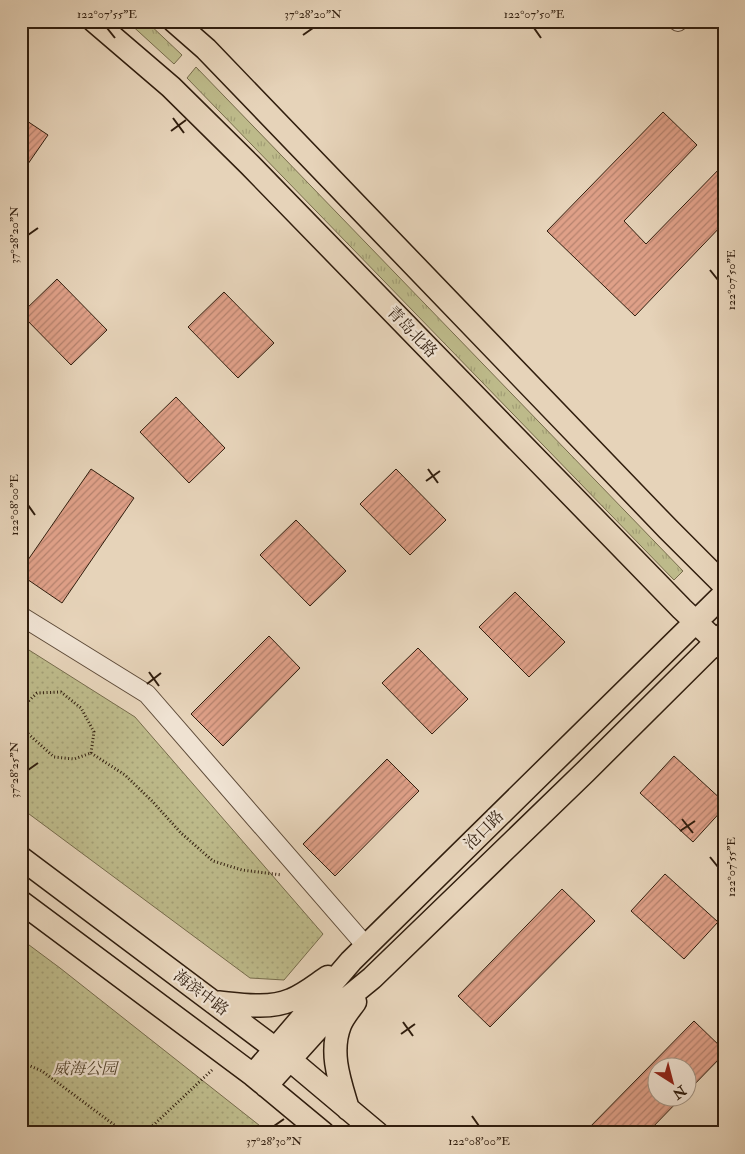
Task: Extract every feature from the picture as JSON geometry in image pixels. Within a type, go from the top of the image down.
[{"type":"main road","name":"青岛北路","points":[[94,21],[171,87],[695,622],[721,642]]},
{"type":"main road","points":[[174,21],[206,49],[724,585]]},
{"type":"main road","name":"沧口路","points":[[260,1080],[359,954],[724,594]]},
{"type":"main road","name":"沧口路","points":[[282,1054],[372,978],[721,642]]},
{"type":"main road","name":"海滨中路","points":[[21,858],[282,1054],[377,1133]]},
{"type":"main road","points":[[21,902],[260,1080],[323,1133]]},
{"type":"main road","points":[[213,1002],[256,1006],[290,1001],[359,954]]},
{"type":"main road","points":[[348,1109],[336,1069],[335,1044],[340,1024],[372,978]]},
{"type":"street","points":[[21,616],[147,694],[307,879],[359,954]]},
{"type":"path","points":[[61,692],[81,708],[94,732],[91,753],[74,759],[54,756],[25,731],[21,710],[36,693],[61,692]]},
{"type":"path","points":[[91,753],[126,776],[152,800],[181,834],[213,861],[242,870],[307,879]]},
{"type":"path","points":[[145,1133],[227,1056]]},
{"type":"path","points":[[21,1062],[42,1071],[126,1133]]},
{"type":"green space","points":[[127,21],[146,21],[182,55],[174,64]]},
{"type":"green space","points":[[196,67],[683,571],[674,580],[187,78]]},
{"type":"green space","points":[[21,645],[135,717],[323,934],[284,980],[250,978],[21,808]]},
{"type":"green space","name":"威海公园","points":[[21,939],[60,968],[269,1133],[21,1133]]},
{"type":"building","points":[[663,112],[697,145],[624,221],[646,244],[724,164],[724,223],[635,316],[547,231]]},
{"type":"building","points":[[21,117],[48,135],[21,174]]},
{"type":"building","points":[[57,279],[107,330],[71,365],[21,314]]},
{"type":"building","points":[[224,292],[274,343],[238,378],[188,327]]},
{"type":"building","points":[[176,397],[225,448],[189,483],[140,432]]},
{"type":"building","points":[[91,469],[134,498],[62,603],[21,575],[21,570]]},
{"type":"building","points":[[396,469],[446,520],[410,555],[360,504]]},
{"type":"building","points":[[296,520],[346,571],[310,606],[260,555]]},
{"type":"building","points":[[515,592],[565,642],[529,677],[479,627]]},
{"type":"building","points":[[269,636],[300,668],[223,746],[191,714]]},
{"type":"building","points":[[418,648],[468,699],[432,734],[382,683]]},
{"type":"building","points":[[674,756],[724,802],[724,808],[693,842],[640,793]]},
{"type":"building","points":[[387,759],[419,791],[335,876],[303,844]]},
{"type":"building","points":[[665,874],[718,922],[684,959],[631,911]]},
{"type":"building","points":[[562,889],[595,921],[490,1027],[458,996]]},
{"type":"building","points":[[694,1021],[724,1050],[724,1054],[698,1081],[698,1056],[660,1056]]},
{"type":"building","points":[[648,1068],[648,1106],[673,1106],[647,1133],[584,1133]]}]
